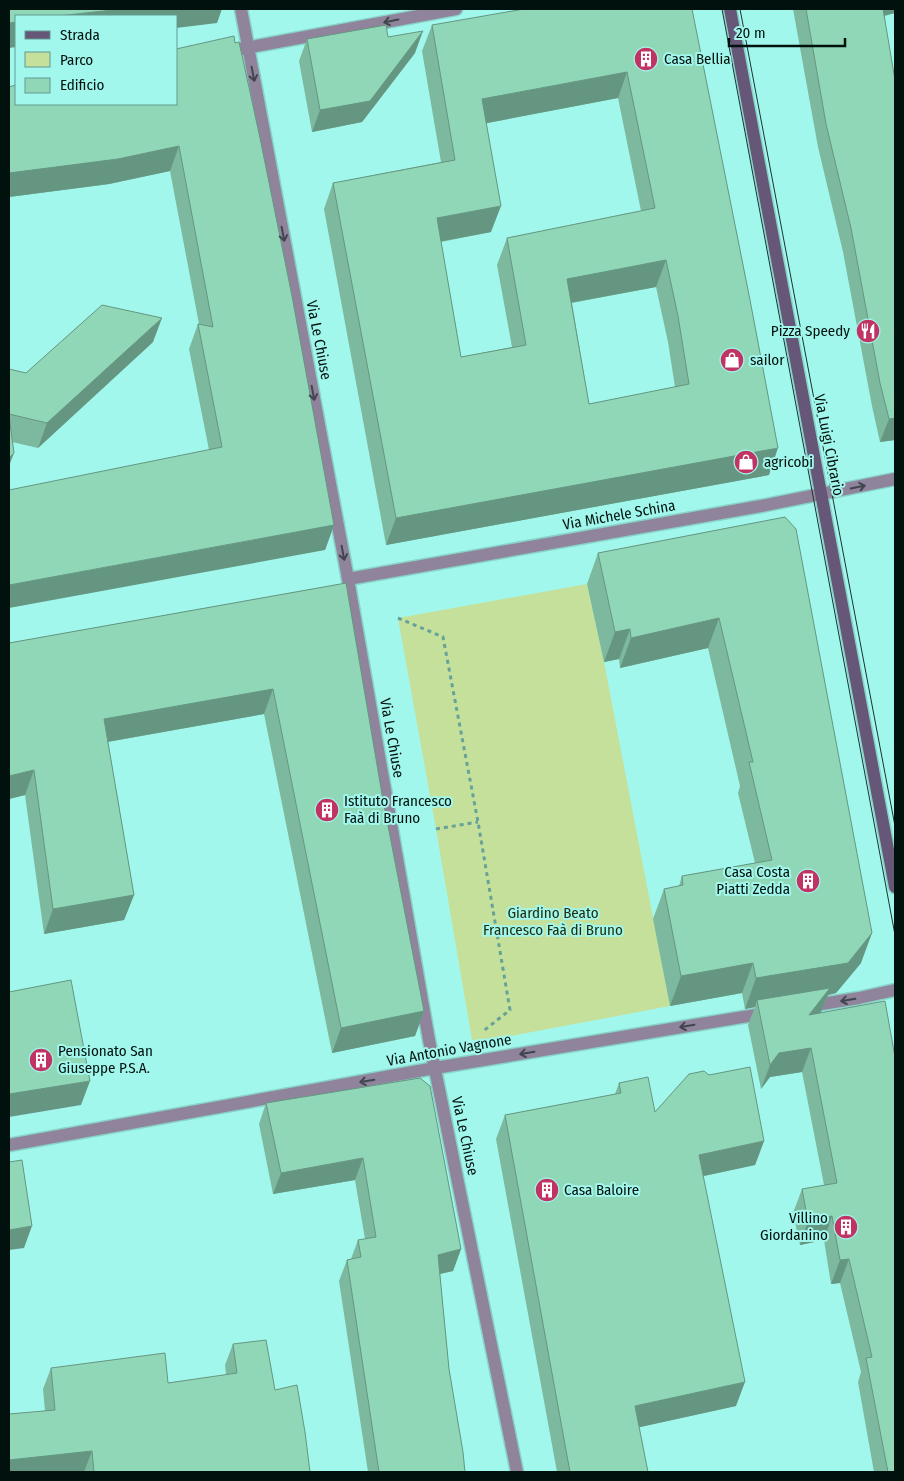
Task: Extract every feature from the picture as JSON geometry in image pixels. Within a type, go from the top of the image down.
[{"type":"street","name":"Via Le Chiuse","points":[[241,9],[348,579],[435,1068],[517,1472]]},
{"type":"street","points":[[230,51],[456,9]]},
{"type":"street","name":"Via Luigi Cibrario","points":[[730,9],[895,887]]},
{"type":"street","name":"Via Michele Schina","points":[[348,579],[821,495],[895,479]]},
{"type":"street","points":[[801,1008],[895,990]]},
{"type":"street","name":"Via Antonio Vagnone","points":[[9,1145],[435,1068],[782,1011]]},
{"type":"path","points":[[398,618],[442,637],[478,822],[510,1010],[479,1034]]},
{"type":"path","points":[[436,829],[478,822]]},
{"type":"green space","name":"Giardino Beato Francesco Faà di Bruno","points":[[587,584],[604,662],[670,1006],[506,1037],[472,1040],[398,618]]},
{"type":"building","points":[[9,9],[121,9],[67,15],[15,15],[15,22],[9,23]]},
{"type":"building","points":[[524,9],[692,9],[778,448],[396,518],[333,183],[455,160],[432,25]],"holes":[[[627,72],[655,208],[507,238],[526,345],[461,357],[437,218],[501,206],[482,99]],[[666,260],[678,316],[689,384],[589,404],[567,279]]]},
{"type":"building","points":[[806,9],[883,9],[895,80],[895,418],[889,419],[880,383],[851,228],[826,124]]},
{"type":"building","points":[[386,25],[388,37],[423,31],[370,101],[320,110],[307,39]]},
{"type":"building","points":[[234,36],[235,43],[239,42],[292,296],[334,525],[9,585],[9,490],[222,447],[198,324],[213,327],[179,146],[118,159],[9,173],[9,87],[15,85],[15,105],[178,105],[178,49]]},
{"type":"building","points":[[102,305],[162,318],[47,423],[9,414],[9,369],[26,373]]},
{"type":"building","points":[[9,416],[14,453],[9,458]]},
{"type":"building","points":[[785,517],[796,529],[872,933],[848,963],[756,978],[753,963],[681,976],[664,889],[683,885],[682,876],[772,860],[749,762],[753,762],[719,618],[631,638],[630,629],[615,632],[598,553]]},
{"type":"building","name":"Istituto Francesco Faà di Bruno","points":[[346,583],[383,800],[424,1011],[341,1028],[273,689],[104,719],[134,895],[53,909],[34,770],[9,776],[9,643]]},
{"type":"building","name":"Pensionato San Giuseppe P.S.A.","points":[[71,980],[90,1081],[9,1094],[9,992]]},
{"type":"building","points":[[830,988],[809,1015],[885,1001],[895,1057],[895,1472],[888,1472],[866,1358],[872,1357],[849,1259],[840,1260],[832,1216],[808,1221],[802,1189],[837,1183],[811,1048],[779,1053],[770,1065],[757,1000]]},
{"type":"building","points":[[750,1067],[764,1141],[699,1155],[745,1382],[635,1406],[648,1472],[570,1472],[505,1115],[621,1093],[619,1083],[648,1077],[655,1112],[689,1074],[704,1071],[709,1075]]},
{"type":"building","points":[[420,1078],[430,1086],[461,1249],[438,1255],[449,1369],[465,1472],[379,1472],[347,1260],[361,1257],[358,1240],[376,1237],[363,1158],[281,1173],[266,1103]]},
{"type":"building","points":[[22,1160],[32,1226],[9,1230],[9,1162]]},
{"type":"building","points":[[266,1340],[275,1390],[297,1385],[310,1472],[94,1472],[92,1451],[9,1460],[9,1414],[55,1410],[51,1368],[165,1353],[168,1383],[237,1373],[233,1344]]},
{"type":"tram line","points":[[722,9],[895,935]]},
{"type":"tram line","points":[[740,9],[895,826]]},
{"type":"place","name":"Casa Bellia","points":[[646,59]]},
{"type":"place","name":"Pizza Speedy","points":[[868,331]]},
{"type":"place","name":"sailor","points":[[732,360]]},
{"type":"place","name":"agricobi","points":[[746,462]]},
{"type":"place","name":"Istituto Francesco Faà di Bruno","points":[[327,810]]},
{"type":"place","name":"Casa Costa Piatti Zedda","points":[[808,881]]},
{"type":"place","name":"Pensionato San Giuseppe P.S.A.","points":[[41,1060]]},
{"type":"place","name":"Casa Baloire","points":[[547,1190]]},
{"type":"place","name":"Villino Giordanino","points":[[846,1227]]}]
